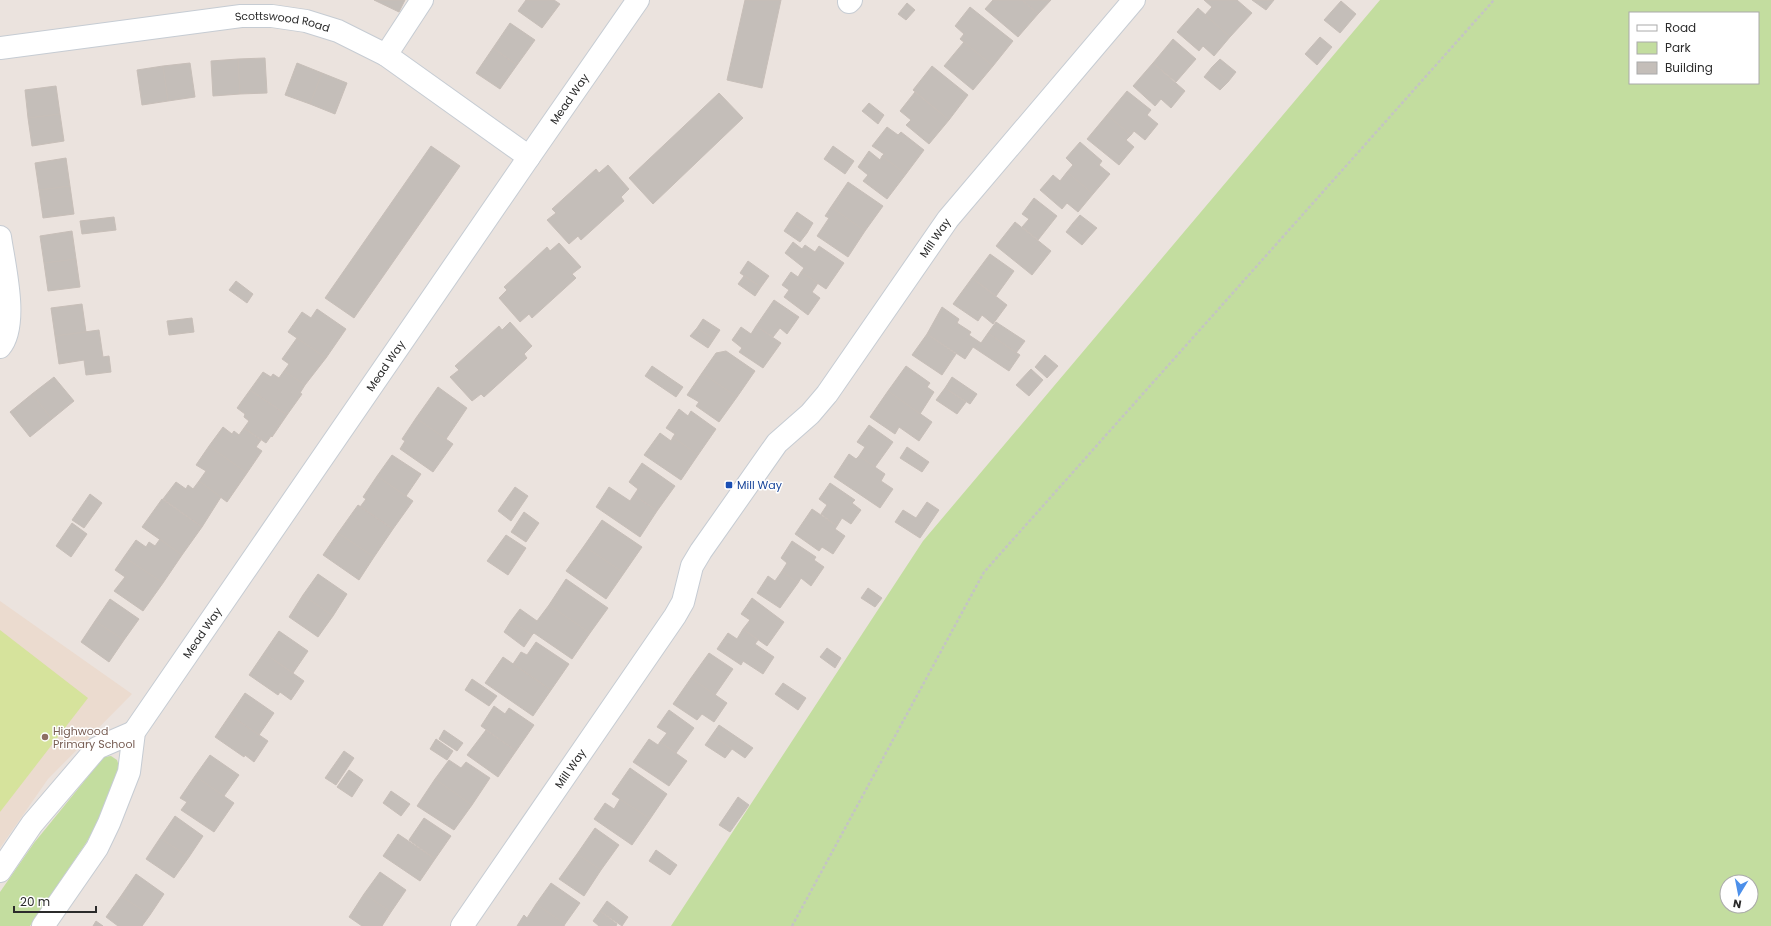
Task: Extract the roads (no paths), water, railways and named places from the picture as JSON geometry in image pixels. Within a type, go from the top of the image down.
[{"type":"street","points":[[386,55],[422,0]]},
{"type":"street","name":"Mead Way","points":[[43,926],[97,848],[109,824],[129,772],[134,732],[638,0]]},
{"type":"street","name":"Mill Way","points":[[462,926],[675,616],[683,602],[692,566],[701,550],[765,458],[777,443],[810,414],[827,394],[948,218],[1134,0]]},
{"type":"street","name":"Scottswood Road","points":[[0,48],[241,16],[272,16],[306,21],[338,31],[386,55],[529,157]]},
{"type":"street","points":[[0,237],[10,308],[6,340],[0,347]]},
{"type":"street","points":[[2,864],[32,824],[97,748],[134,732]]},
{"type":"place","name":"Mill Way","points":[[729,485]]},
{"type":"place","name":"Highwood Primary School","points":[[45,737]]}]
